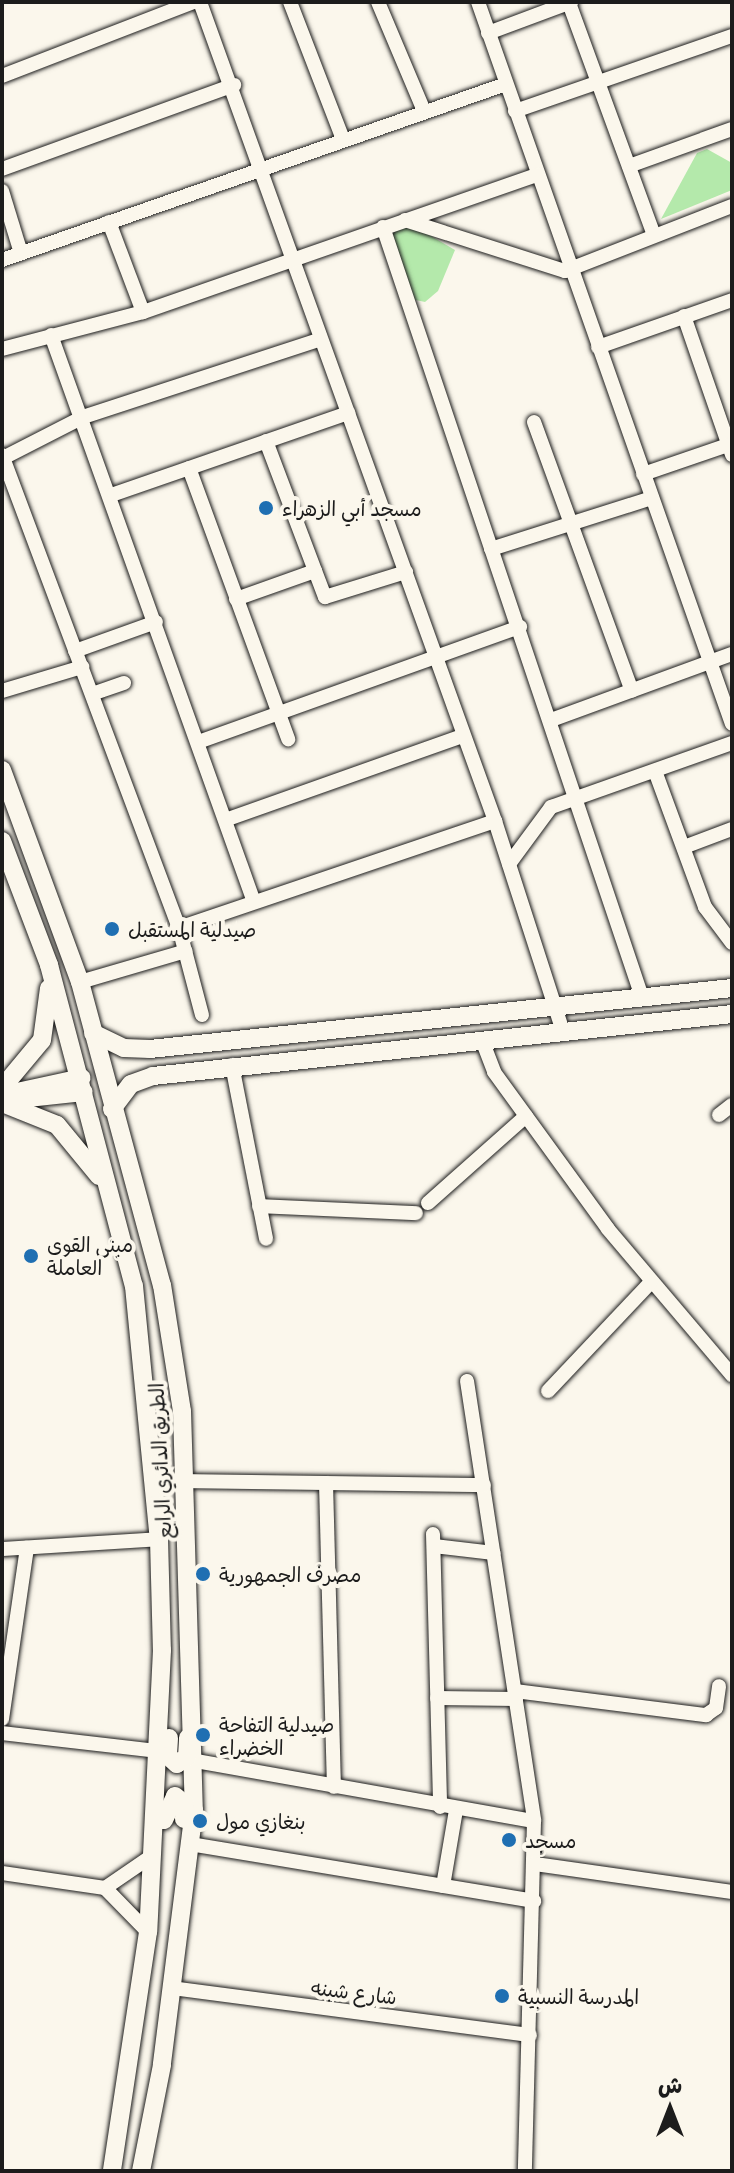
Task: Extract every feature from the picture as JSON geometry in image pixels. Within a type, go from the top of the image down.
[{"type":"main road","name":"الطريق الدائري الرابع","points":[[2,770],[80,982],[169,1320],[185,1481],[196,1761],[182,1920],[141,2171]]},
{"type":"main road","name":"الطريق الدائري الرابع","points":[[2,841],[49,965],[134,1286],[159,1539],[162,1625],[151,1903],[112,2171]]},
{"type":"main road","points":[[2,1088],[42,1040],[49,965]]},
{"type":"main road","points":[[93,1033],[124,1048],[150,1049],[732,988]]},
{"type":"main road","points":[[112,1109],[140,1079],[232,1065],[732,1014]]},
{"type":"main road","points":[[2,1100],[82,1085]]},
{"type":"main road","points":[[2,1100],[57,1125],[105,1185]]},
{"type":"main road","points":[[162,1625],[173,1664],[168,1756],[177,1764],[187,1757],[195,1684]]},
{"type":"main road","points":[[151,1903],[160,1888],[165,1804],[175,1796],[185,1804],[175,1887],[182,1920]]},
{"type":"street","points":[[2,76],[194,2]]},
{"type":"street","points":[[200,2],[264,167],[319,340],[495,821],[563,1031]]},
{"type":"street","points":[[290,2],[343,139]]},
{"type":"street","points":[[378,2],[424,111]]},
{"type":"street","points":[[478,2],[732,724]]},
{"type":"street","points":[[488,33],[570,2],[653,232]]},
{"type":"street","points":[[515,111],[599,86],[732,36]]},
{"type":"street","points":[[2,260],[506,84]]},
{"type":"street","points":[[2,169],[234,85]]},
{"type":"street","points":[[629,166],[732,129]]},
{"type":"street","points":[[2,349],[143,312],[537,175]]},
{"type":"street","points":[[2,191],[21,253]]},
{"type":"street","points":[[405,220],[558,269],[653,232],[732,206]]},
{"type":"street","points":[[109,222],[143,312]]},
{"type":"street","points":[[383,227],[491,549],[554,719],[642,997]]},
{"type":"street","points":[[598,347],[732,300]]},
{"type":"street","points":[[643,474],[730,450],[684,316]]},
{"type":"street","points":[[51,335],[114,494],[254,902]]},
{"type":"street","points":[[202,1015],[179,928],[3,456],[83,417],[319,340]]},
{"type":"street","points":[[114,494],[348,413]]},
{"type":"street","points":[[534,422],[632,691]]},
{"type":"street","points":[[266,441],[315,571],[330,600],[406,572]]},
{"type":"street","points":[[189,468],[288,739]]},
{"type":"street","points":[[491,549],[652,498]]},
{"type":"street","points":[[236,599],[315,571]]},
{"type":"street","points":[[75,651],[156,622]]},
{"type":"street","points":[[201,741],[277,711],[520,627]]},
{"type":"street","points":[[554,719],[732,654]]},
{"type":"street","points":[[2,691],[82,667]]},
{"type":"street","points":[[92,694],[124,683]]},
{"type":"street","points":[[228,819],[463,736]]},
{"type":"street","points":[[509,864],[545,811],[579,796],[732,743]]},
{"type":"street","points":[[655,771],[705,907],[732,943]]},
{"type":"street","points":[[179,928],[495,821]]},
{"type":"street","points":[[684,847],[732,829]]},
{"type":"street","points":[[80,982],[186,951]]},
{"type":"street","points":[[482,1040],[526,1116],[651,1282],[732,1375]]},
{"type":"street","points":[[232,1065],[266,1239]]},
{"type":"street","points":[[719,1115],[732,1105]]},
{"type":"street","points":[[259,1206],[422,1208],[526,1116]]},
{"type":"street","points":[[548,1391],[651,1282]]},
{"type":"street","points":[[467,1381],[534,1821],[525,2171]]},
{"type":"street","points":[[185,1481],[484,1485]]},
{"type":"street","points":[[326,1483],[334,1787]]},
{"type":"street","points":[[2,1549],[159,1539]]},
{"type":"street","points":[[440,1807],[434,1540],[494,1553]]},
{"type":"street","points":[[2,1719],[4,1683],[27,1548]]},
{"type":"street","points":[[437,1698],[516,1695],[706,1715],[716,1708],[719,1686]]},
{"type":"street","points":[[2,1733],[158,1751]]},
{"type":"street","points":[[196,1761],[456,1810],[534,1821]]},
{"type":"street","points":[[443,1886],[456,1810]]},
{"type":"street","points":[[190,1844],[534,1901]]},
{"type":"street","points":[[105,1888],[154,1853]]},
{"type":"street","points":[[535,1864],[732,1892]]},
{"type":"street","points":[[2,1873],[105,1888],[148,1932]]},
{"type":"street","name":"شارع شبنه","points":[[172,1988],[530,2035]]},
{"type":"green space","points":[[707,149],[732,163],[732,190],[661,219],[697,153]]},
{"type":"green space","points":[[407,222],[455,250],[438,291],[425,302],[411,299],[390,242],[388,231]]},
{"type":"place","name":"مسجد أبي الزهراء","points":[[266,508]]},
{"type":"place","name":"صيدلية المستقبل","points":[[112,929]]},
{"type":"place","name":"مبنى القوى العاملة","points":[[31,1256]]},
{"type":"place","name":"مصرف الجمهورية","points":[[203,1574]]},
{"type":"place","name":"صيدلية التفاحة الخضراء","points":[[203,1735]]},
{"type":"place","name":"بنغازي مول","points":[[200,1821]]},
{"type":"place","name":"مسجد","points":[[509,1840]]},
{"type":"place","name":"المدرسة النسبية","points":[[502,1996]]}]
